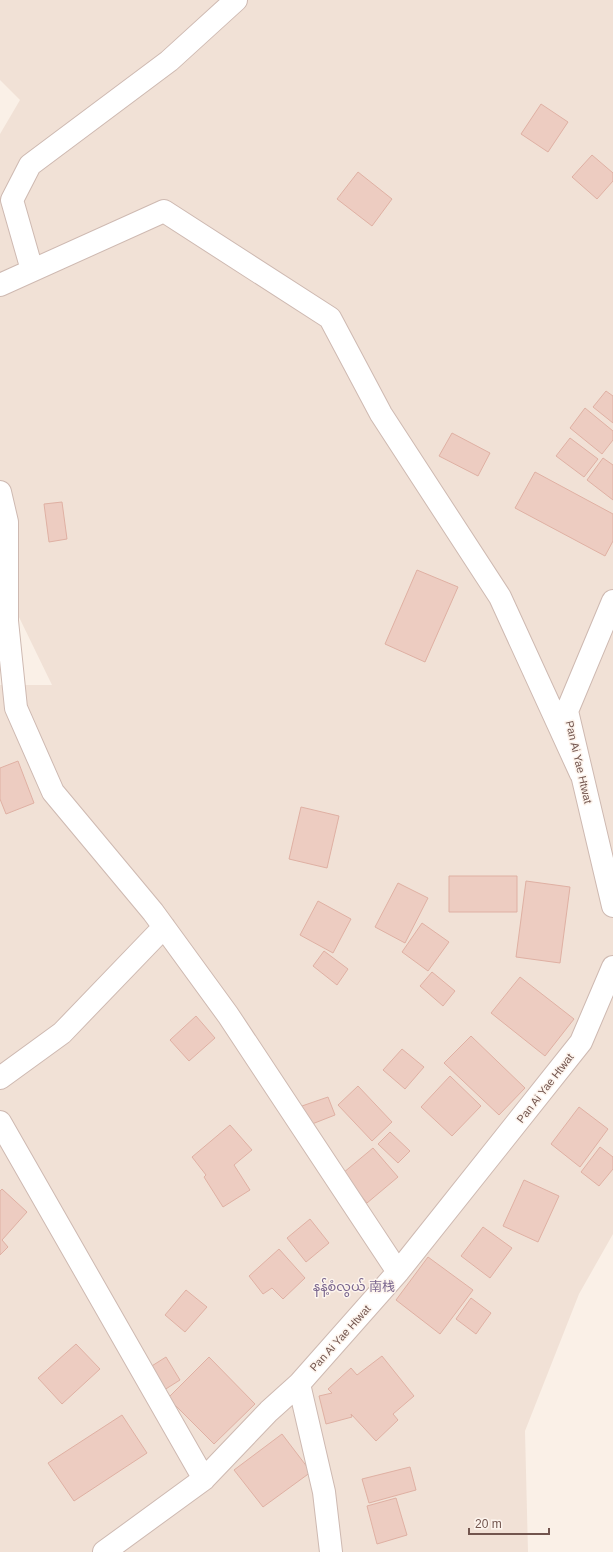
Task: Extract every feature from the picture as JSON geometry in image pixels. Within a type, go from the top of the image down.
[{"type":"street","points":[[32,270],[12,200],[30,165],[169,61],[236,0]]},
{"type":"street","points":[[0,285],[164,211],[330,318],[382,414],[500,597],[581,774]]},
{"type":"street","points":[[0,492],[7,522],[7,621],[16,708],[54,792],[154,912],[228,1014],[398,1272]]},
{"type":"street","name":"Pan Ai Yae Htwat","points":[[613,601],[567,711],[613,906]]},
{"type":"street","points":[[0,1078],[62,1033],[164,927]]},
{"type":"street","name":"Pan Ai Yae Htwat","points":[[104,1552],[204,1479],[270,1411],[299,1384],[398,1272],[581,1042],[613,967]]},
{"type":"street","points":[[0,1122],[204,1479]]},
{"type":"street","points":[[299,1384],[324,1492],[331,1552]]},
{"type":"shaded area","points":[[0,0],[613,0],[613,1234],[579,1294],[525,1431],[528,1552],[0,1552],[0,685],[52,685],[0,578],[0,134],[20,100],[0,80]]},
{"type":"building","points":[[541,104],[568,122],[548,152],[521,134]]},
{"type":"building","points":[[592,155],[613,173],[613,181],[597,199],[572,177]]},
{"type":"building","points":[[358,172],[392,199],[372,226],[337,199]]},
{"type":"building","points":[[606,391],[613,396],[613,423],[593,407]]},
{"type":"building","points":[[585,408],[613,431],[613,440],[602,454],[570,428]]},
{"type":"building","points":[[452,433],[490,453],[478,476],[439,456]]},
{"type":"building","points":[[570,438],[598,459],[584,477],[556,456]]},
{"type":"building","points":[[603,458],[613,465],[613,500],[587,480]]},
{"type":"building","points":[[535,472],[613,514],[613,541],[605,556],[515,508]]},
{"type":"building","points":[[62,502],[67,539],[49,542],[44,504]]},
{"type":"building","points":[[417,570],[458,587],[425,662],[385,644]]},
{"type":"building","points":[[18,761],[34,803],[6,814],[0,799],[0,768]]},
{"type":"building","points":[[301,807],[339,816],[327,868],[289,859]]},
{"type":"building","points":[[449,876],[517,876],[517,912],[449,912]]},
{"type":"building","points":[[526,881],[570,887],[560,963],[516,957]]},
{"type":"building","points":[[398,883],[428,898],[405,943],[375,927]]},
{"type":"building","points":[[318,901],[351,919],[333,953],[300,935]]},
{"type":"building","points":[[422,923],[449,942],[428,971],[402,952]]},
{"type":"building","points":[[324,951],[348,969],[337,985],[313,966]]},
{"type":"building","points":[[432,972],[455,991],[443,1006],[420,986]]},
{"type":"building","points":[[520,977],[574,1019],[545,1056],[491,1013]]},
{"type":"building","points":[[196,1016],[215,1038],[189,1061],[170,1040]]},
{"type":"building","points":[[471,1036],[525,1088],[499,1115],[444,1063]]},
{"type":"building","points":[[402,1049],[424,1067],[405,1089],[383,1070]]},
{"type":"building","points":[[450,1076],[481,1106],[452,1136],[421,1107]]},
{"type":"building","points":[[358,1086],[392,1122],[372,1141],[338,1105]]},
{"type":"building","points":[[328,1097],[335,1115],[307,1126],[299,1107]]},
{"type":"building","points":[[579,1107],[608,1129],[580,1167],[551,1144]]},
{"type":"building","points":[[230,1125],[252,1150],[234,1165],[250,1190],[223,1207],[204,1177],[206,1175],[192,1157]]},
{"type":"building","points":[[390,1132],[410,1151],[398,1163],[378,1144]]},
{"type":"building","points":[[600,1147],[613,1157],[613,1169],[599,1186],[581,1172]]},
{"type":"building","points":[[373,1148],[398,1177],[367,1203],[343,1173]]},
{"type":"building","points":[[524,1180],[559,1196],[538,1242],[503,1226]]},
{"type":"building","points":[[2,1189],[27,1212],[2,1240],[8,1247],[0,1255],[0,1191]]},
{"type":"building","points":[[310,1219],[329,1243],[306,1262],[287,1238]]},
{"type":"building","points":[[483,1227],[512,1248],[490,1278],[461,1256]]},
{"type":"building","points":[[279,1249],[305,1278],[283,1299],[272,1288],[263,1294],[249,1276]]},
{"type":"building","points":[[428,1257],[473,1290],[440,1334],[396,1300]]},
{"type":"building","points":[[186,1290],[207,1307],[185,1332],[165,1315]]},
{"type":"building","points":[[471,1298],[491,1313],[476,1334],[456,1319]]},
{"type":"building","points":[[76,1344],[100,1369],[62,1404],[38,1378]]},
{"type":"building","points":[[382,1356],[414,1396],[393,1414],[398,1420],[376,1441],[351,1414],[352,1417],[326,1424],[319,1396],[332,1393],[328,1389],[351,1368],[357,1375]]},
{"type":"building","points":[[166,1357],[180,1380],[161,1392],[147,1369]]},
{"type":"building","points":[[209,1357],[255,1404],[214,1444],[168,1398]]},
{"type":"building","points":[[122,1415],[147,1453],[74,1501],[48,1463]]},
{"type":"building","points":[[282,1434],[311,1472],[263,1507],[234,1470]]},
{"type":"building","points":[[410,1467],[416,1490],[369,1503],[362,1479]]},
{"type":"building","points":[[396,1498],[407,1535],[377,1544],[367,1506]]},
{"type":"district","name":"နန့်စံလွယ် 南栈","points":[[354,1286]]}]
